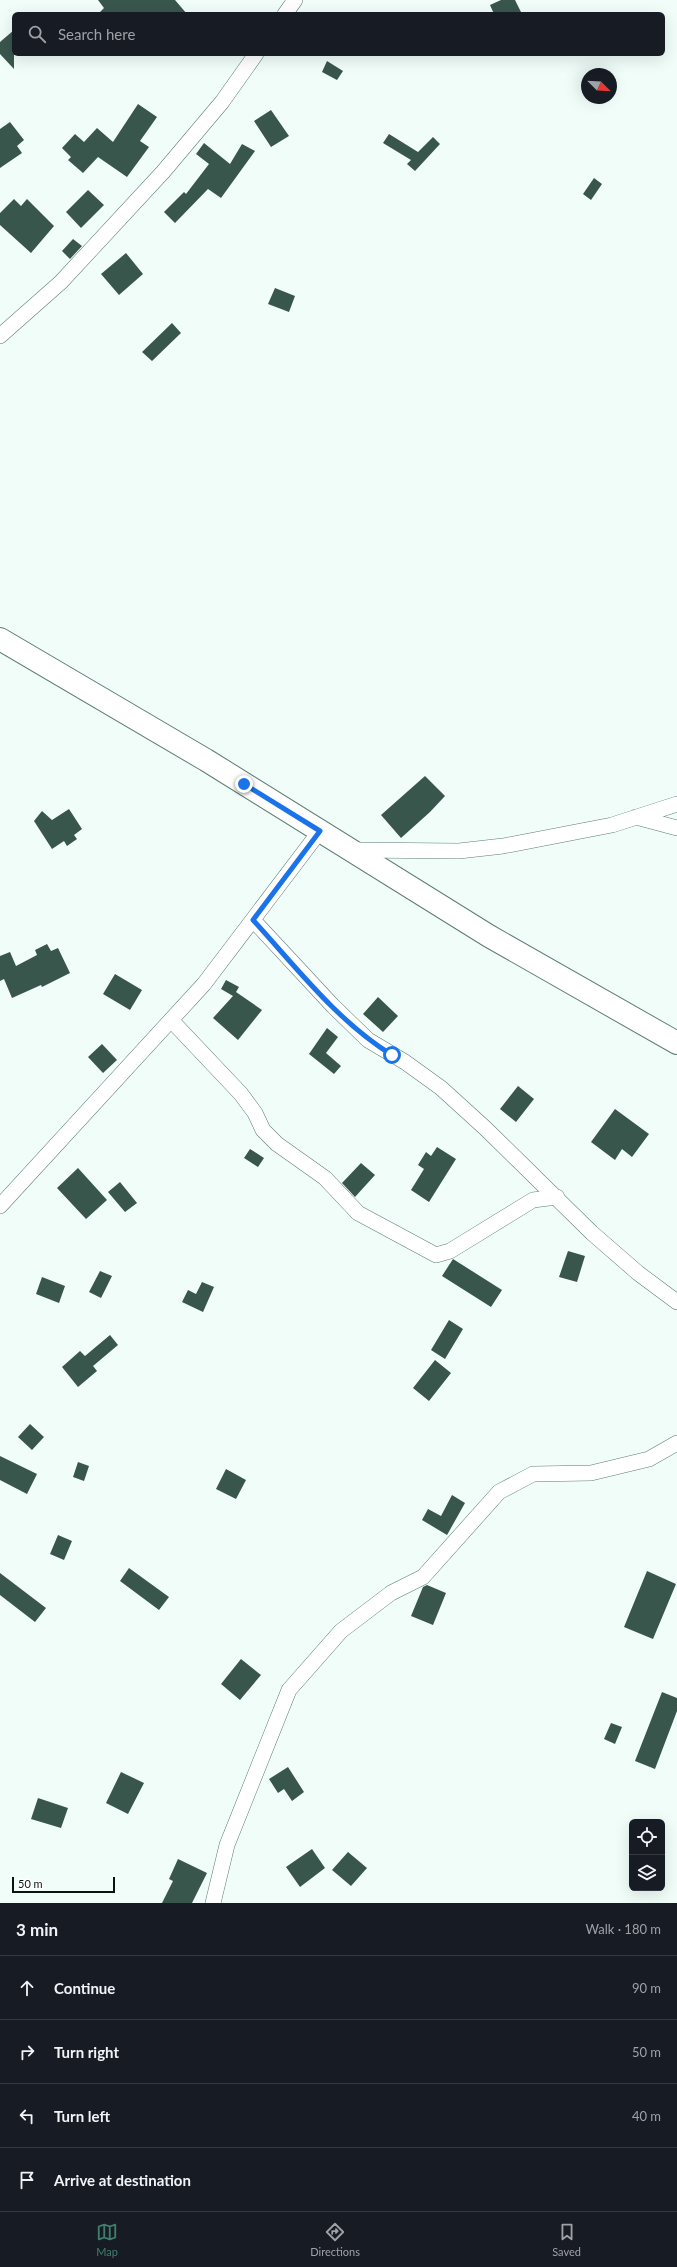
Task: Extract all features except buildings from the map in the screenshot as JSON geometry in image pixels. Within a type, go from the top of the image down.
[{"type":"main road","points":[[0,639],[206,760],[490,936],[677,1043]]},
{"type":"street","points":[[286,12],[295,0]]},
{"type":"street","points":[[0,336],[61,282],[163,172],[222,102],[255,56]]},
{"type":"street","points":[[351,850],[460,851],[503,846],[612,825],[677,804]]},
{"type":"street","points":[[636,817],[677,828]]},
{"type":"street","points":[[0,1206],[204,984],[320,831]]},
{"type":"street","points":[[253,920],[333,1006],[368,1040],[405,1062],[441,1088],[485,1128],[598,1238],[638,1273],[677,1302]]},
{"type":"street","points":[[171,1020],[241,1094],[255,1113],[263,1130],[277,1144],[325,1178],[358,1213],[420,1248],[436,1255],[450,1252],[533,1200],[557,1197]]},
{"type":"street","points":[[213,1903],[227,1845],[289,1690],[341,1631],[391,1593],[423,1577],[498,1492],[533,1474],[591,1473],[649,1458],[677,1443]]},
{"type":"route","points":[[244,784],[320,831],[253,920],[342,1015],[368,1040],[392,1055]]}]
